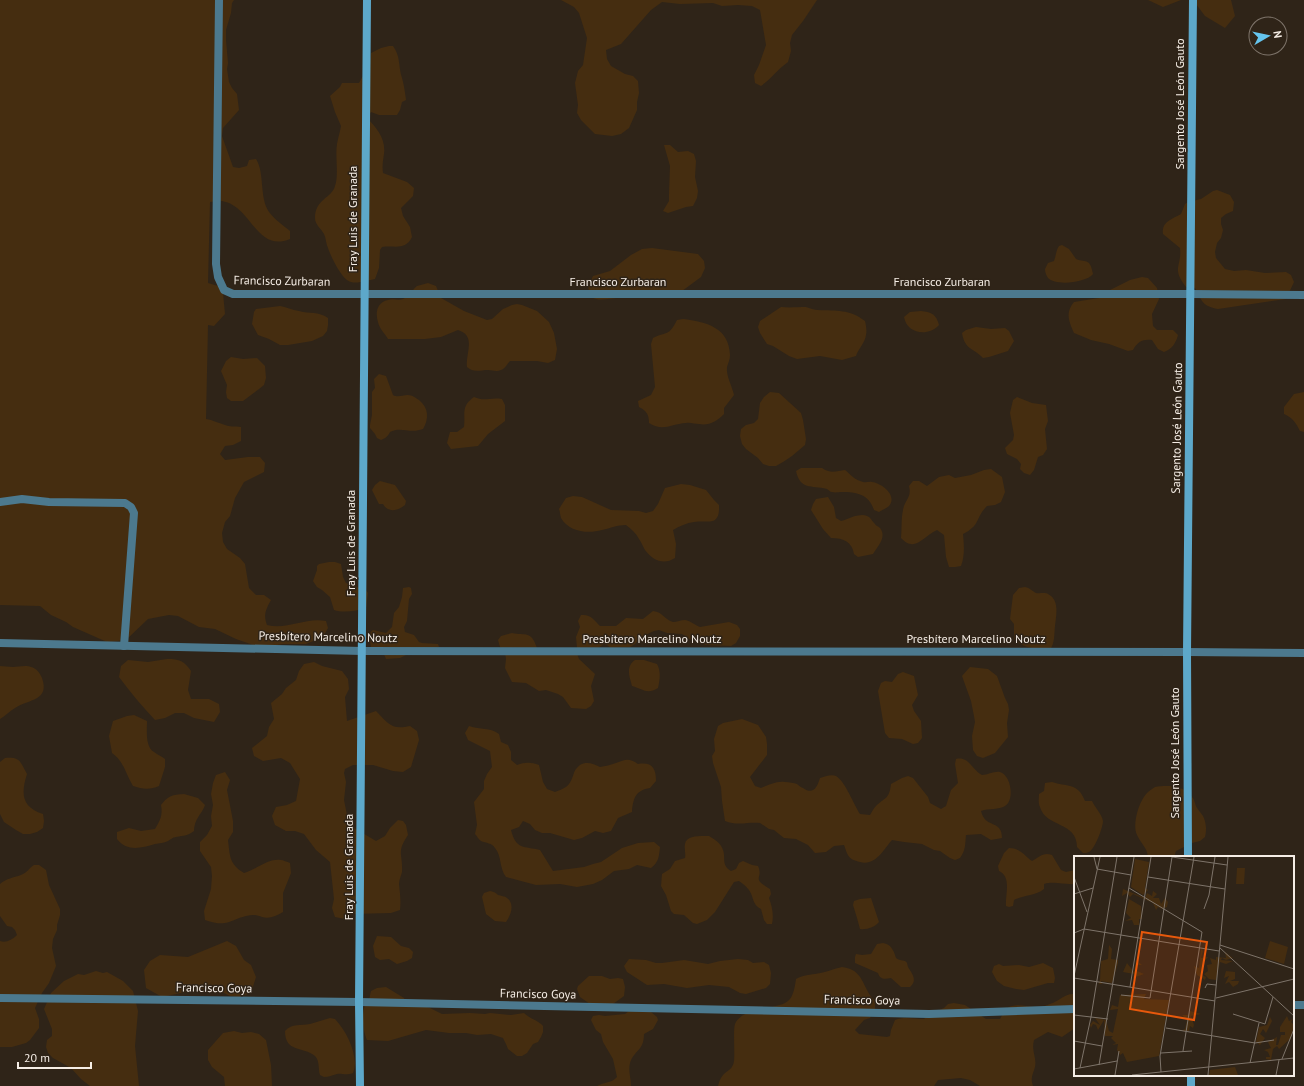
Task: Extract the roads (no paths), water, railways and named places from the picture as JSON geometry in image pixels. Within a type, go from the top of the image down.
[{"type":"street","name":"Francisco Zurbaran","points":[[219,0],[216,264],[218,277],[224,290],[233,294],[1191,294],[1304,296]]},
{"type":"street","name":"Fray Luis de Granada","points":[[360,1086],[366,0]]},
{"type":"street","name":"Sargento José León Gauto","points":[[1188,856],[1187,652],[1193,0]]},
{"type":"street","points":[[0,502],[22,499],[49,502],[125,503],[131,507],[134,513],[124,646]]},
{"type":"street","name":"Presbítero Marcelino Noutz","points":[[0,643],[362,650],[1304,653]]},
{"type":"street","name":"Francisco Goya","points":[[0,998],[360,1002],[929,1014],[1074,1009]]},
{"type":"street","points":[[1191,1076],[1192,1086]]}]
